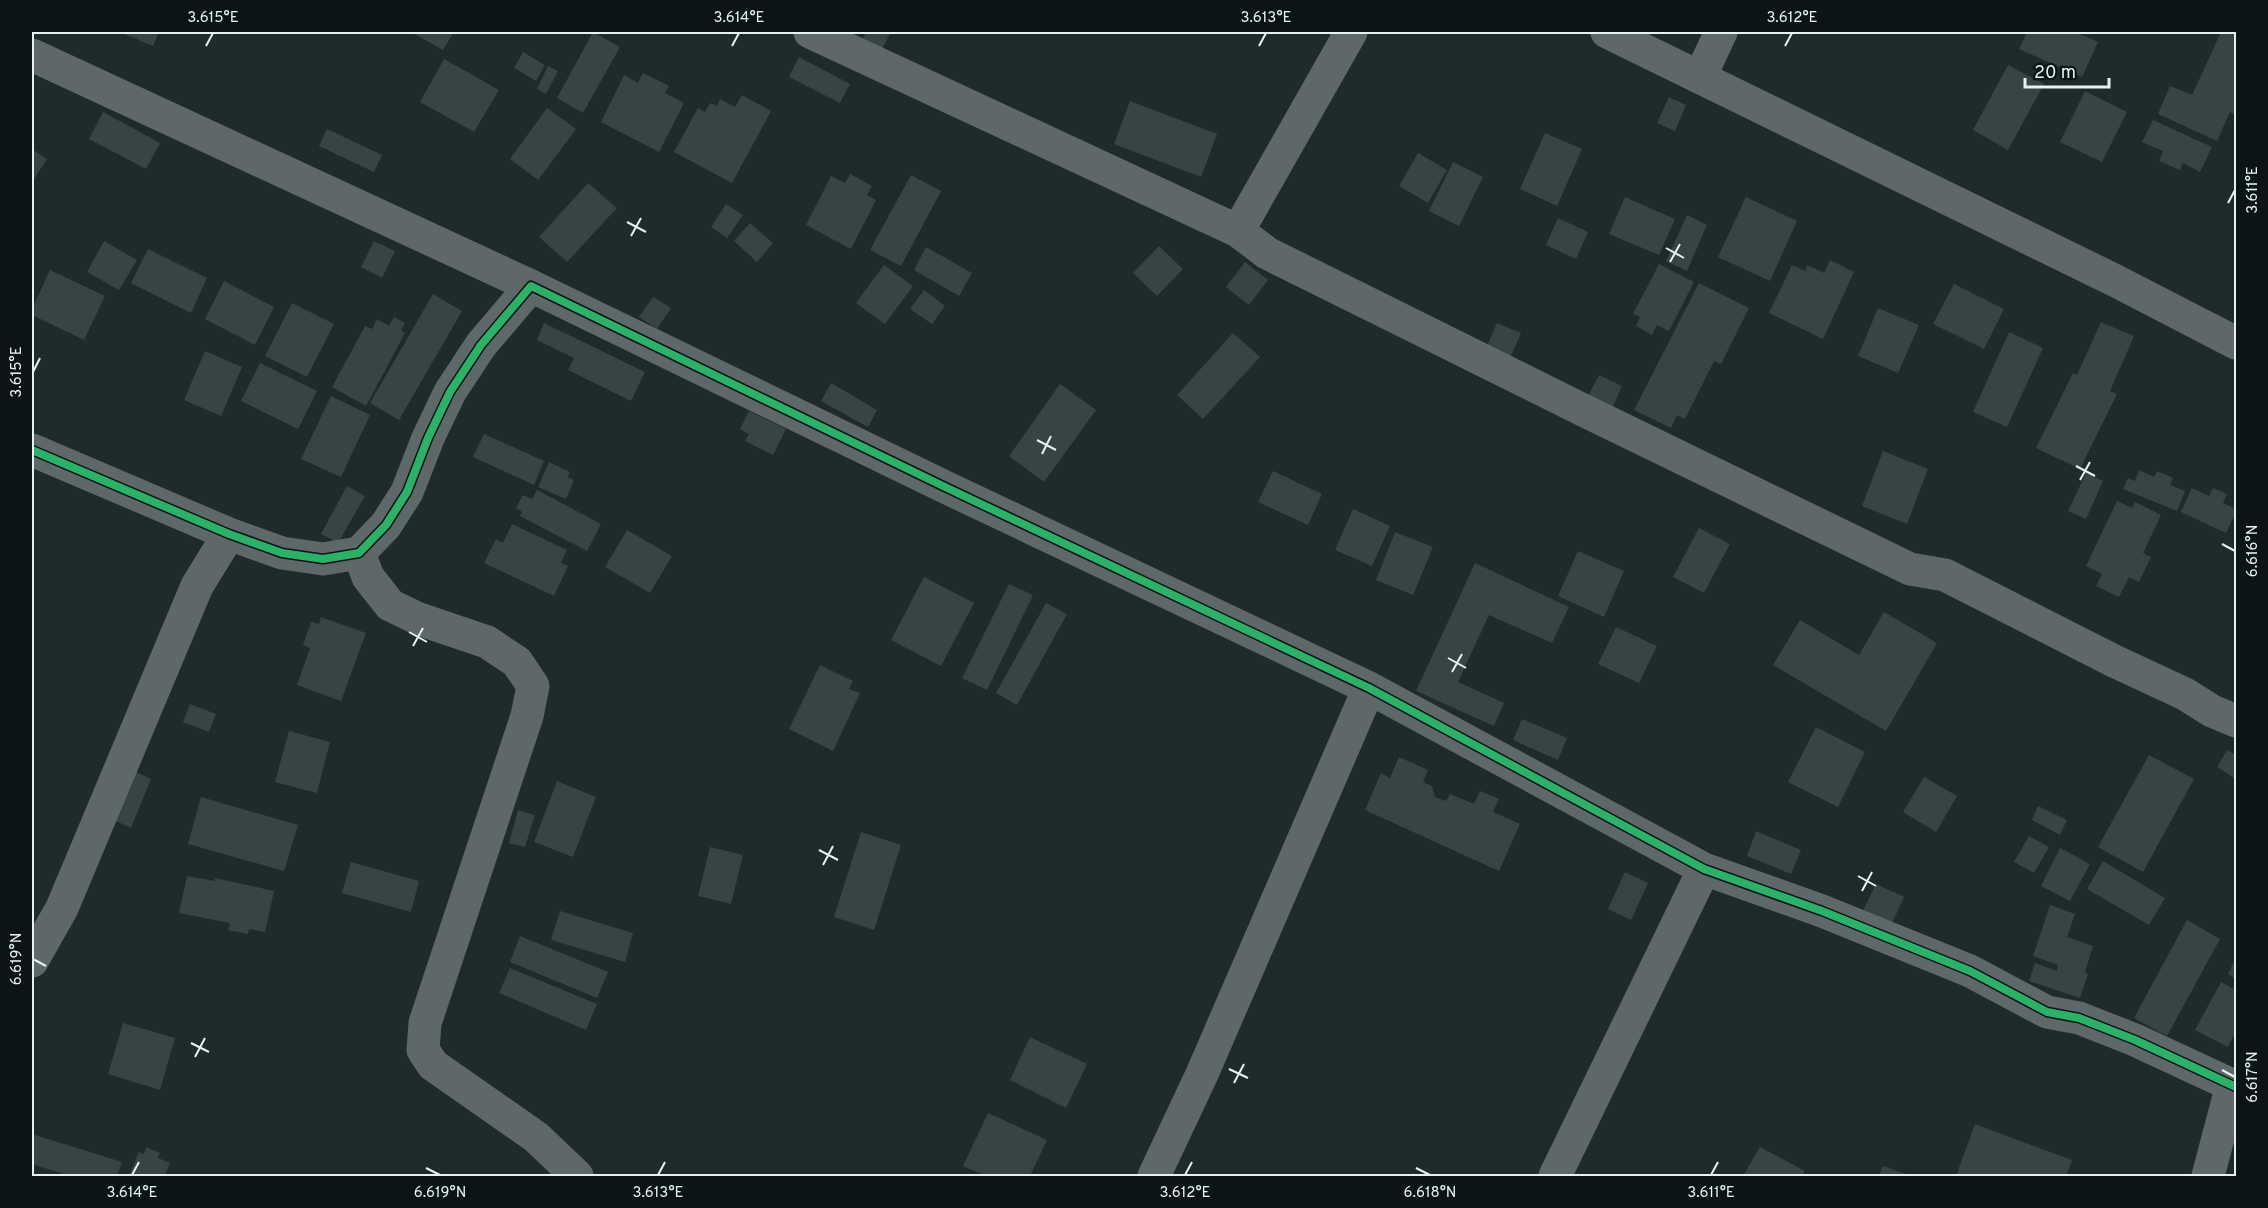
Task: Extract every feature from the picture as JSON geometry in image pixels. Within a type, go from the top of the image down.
[{"type":"street","points":[[810,32],[1238,231],[1267,253],[1583,410],[1910,569],[1945,574],[2114,661],[2185,694],[2212,711],[2236,721]]},
{"type":"street","points":[[1238,231],[1351,32]]},
{"type":"street","points":[[1607,32],[2116,280],[2236,343]]},
{"type":"street","points":[[1700,76],[1721,32]]},
{"type":"street","points":[[32,55],[531,286],[932,481],[1369,688],[1704,869],[1844,920],[1970,972],[2047,1012],[2079,1018],[2135,1040],[2234,1086],[2208,1176]]},
{"type":"street","points":[[32,450],[229,534],[282,553],[322,558],[359,553],[386,525],[407,492],[428,438],[450,392],[481,345],[531,286]]},
{"type":"street","points":[[32,961],[62,908],[197,586],[229,534]]},
{"type":"street","points":[[359,553],[368,577],[390,605],[419,619],[487,642],[517,662],[533,686],[527,716],[425,1023],[423,1050],[433,1065],[536,1137],[577,1176]]},
{"type":"street","points":[[1154,1176],[1202,1074],[1369,688]]},
{"type":"street","points":[[1555,1176],[1704,869]]},
{"type":"building","points":[[120,32],[159,32],[153,46]]},
{"type":"building","points":[[411,32],[454,32],[443,50]]},
{"type":"building","points":[[593,32],[620,47],[583,113],[557,98]]},
{"type":"building","points":[[866,32],[890,34],[881,51],[861,41]]},
{"type":"building","points":[[2027,32],[2075,32],[2098,42],[2082,77],[2019,49]]},
{"type":"building","points":[[2221,32],[2236,32],[2236,106],[2233,114],[2230,112],[2217,141],[2158,114],[2170,86],[2192,95]]},
{"type":"building","points":[[523,52],[545,65],[536,81],[514,68]]},
{"type":"building","points":[[799,57],[850,84],[840,103],[789,77]]},
{"type":"building","points":[[444,59],[499,90],[474,132],[420,102]]},
{"type":"building","points":[[2008,65],[2044,84],[2008,150],[1973,130]]},
{"type":"building","points":[[548,66],[558,71],[546,94],[537,89]]},
{"type":"building","points":[[643,73],[669,86],[665,93],[684,103],[659,152],[601,122],[624,75],[638,83]]},
{"type":"building","points":[[2085,91],[2127,112],[2102,162],[2060,142]]},
{"type":"building","points":[[742,95],[771,111],[732,183],[674,152],[698,108],[705,112],[710,103],[717,106],[720,99],[735,107]]},
{"type":"building","points":[[1669,97],[1686,105],[1675,131],[1657,123]]},
{"type":"building","points":[[1130,101],[1217,134],[1201,177],[1114,144]]},
{"type":"building","points":[[547,108],[576,129],[538,180],[510,159]]},
{"type":"building","points":[[103,112],[160,143],[146,169],[89,139]]},
{"type":"building","points":[[2153,120],[2212,147],[2200,172],[2183,163],[2180,170],[2159,161],[2163,151],[2142,142]]},
{"type":"building","points":[[327,129],[382,155],[374,172],[319,146]]},
{"type":"building","points":[[1545,133],[1582,149],[1557,206],[1520,189]]},
{"type":"building","points":[[32,149],[47,159],[32,182]]},
{"type":"building","points":[[1418,153],[1447,170],[1428,203],[1399,186]]},
{"type":"building","points":[[1453,162],[1483,177],[1459,226],[1429,211]]},
{"type":"building","points":[[850,174],[872,186],[867,195],[876,200],[851,249],[806,225],[831,176],[845,183]]},
{"type":"building","points":[[911,175],[941,191],[901,266],[870,250]]},
{"type":"building","points":[[588,183],[617,208],[567,262],[539,237]]},
{"type":"building","points":[[1625,197],[1675,219],[1659,255],[1609,234]]},
{"type":"building","points":[[1746,197],[1797,221],[1770,281],[1718,257]]},
{"type":"building","points":[[726,204],[743,215],[727,238],[711,227]]},
{"type":"building","points":[[1687,215],[1707,225],[1687,271],[1666,261]]},
{"type":"building","points":[[1558,218],[1588,232],[1576,259],[1546,245]]},
{"type":"building","points":[[750,223],[773,243],[757,262],[734,241]]},
{"type":"building","points":[[104,241],[137,260],[119,290],[87,272]]},
{"type":"building","points":[[374,241],[395,251],[382,278],[361,267]]},
{"type":"building","points":[[1159,246],[1183,269],[1157,296],[1133,273]]},
{"type":"building","points":[[926,247],[972,273],[959,296],[914,270]]},
{"type":"building","points":[[148,249],[207,278],[191,313],[131,283]]},
{"type":"building","points":[[1830,260],[1854,272],[1823,339],[1769,313],[1792,265],[1805,271],[1807,265],[1824,273]]},
{"type":"building","points":[[1245,262],[1268,280],[1249,305],[1226,287]]},
{"type":"building","points":[[1659,264],[1694,282],[1669,331],[1657,325],[1652,335],[1636,326],[1640,317],[1633,314]]},
{"type":"building","points":[[884,265],[913,286],[885,324],[856,303]]},
{"type":"building","points":[[50,270],[105,296],[84,340],[32,315],[32,309]]},
{"type":"building","points":[[224,281],[274,307],[255,345],[205,319]]},
{"type":"building","points":[[1699,283],[1749,308],[1721,364],[1714,361],[1685,419],[1677,415],[1671,428],[1634,410]]},
{"type":"building","points":[[1954,284],[2004,309],[1984,349],[1933,324]]},
{"type":"building","points":[[924,290],[945,306],[932,324],[910,309]]},
{"type":"building","points":[[433,294],[462,311],[399,420],[370,403]]},
{"type":"building","points":[[653,297],[671,308],[657,329],[639,317]]},
{"type":"building","points":[[292,303],[334,324],[307,377],[265,356]]},
{"type":"building","points":[[1878,308],[1919,325],[1898,373],[1858,356]]},
{"type":"building","points":[[394,317],[405,323],[401,330],[405,333],[366,406],[332,387],[365,326],[372,329],[377,319],[389,326]]},
{"type":"building","points":[[2101,322],[2134,336],[2110,391],[2117,394],[2080,469],[2036,448],[2073,373],[2077,375]]},
{"type":"building","points":[[544,323],[645,372],[631,401],[568,370],[574,358],[537,340]]},
{"type":"building","points":[[1497,323],[1521,333],[1511,356],[1487,346]]},
{"type":"building","points":[[2009,332],[2043,348],[2007,427],[1973,412]]},
{"type":"building","points":[[1233,333],[1260,357],[1203,419],[1177,395]]},
{"type":"building","points":[[205,351],[242,367],[221,416],[184,400]]},
{"type":"building","points":[[260,363],[317,391],[298,429],[241,401]]},
{"type":"building","points":[[1599,375],[1622,386],[1613,407],[1588,396]]},
{"type":"building","points":[[831,383],[877,410],[868,427],[821,401]]},
{"type":"building","points":[[1060,384],[1096,410],[1044,482],[1009,456]]},
{"type":"building","points":[[331,396],[370,415],[341,477],[301,459]]},
{"type":"building","points":[[749,411],[786,429],[773,455],[745,441],[749,434],[740,429]]},
{"type":"building","points":[[484,434],[544,461],[534,485],[473,457]]},
{"type":"building","points":[[1883,451],[1928,469],[1907,524],[1862,506]]},
{"type":"building","points":[[549,462],[570,472],[567,477],[574,480],[566,499],[538,487]]},
{"type":"building","points":[[2139,470],[2154,477],[2157,471],[2173,478],[2170,485],[2185,491],[2177,511],[2123,489],[2128,478],[2135,481]]},
{"type":"building","points":[[1273,471],[1322,494],[1308,525],[1258,502]]},
{"type":"building","points":[[2086,473],[2103,481],[2086,519],[2068,511]]},
{"type":"building","points":[[347,486],[365,496],[338,543],[321,534]]},
{"type":"building","points":[[2192,488],[2209,496],[2213,488],[2227,494],[2223,503],[2236,509],[2236,512],[2226,533],[2181,512]]},
{"type":"building","points":[[537,490],[601,524],[587,551],[520,516],[522,512],[516,508],[523,495],[532,499]]},
{"type":"building","points":[[2117,501],[2132,508],[2135,502],[2161,515],[2143,553],[2151,557],[2139,582],[2129,577],[2119,597],[2096,586],[2102,574],[2086,566]]},
{"type":"building","points":[[1353,509],[1390,526],[1372,566],[1335,550]]},
{"type":"building","points":[[512,524],[567,550],[561,563],[568,566],[554,596],[484,563],[496,539],[503,543]]},
{"type":"building","points":[[1699,528],[1730,544],[1704,593],[1673,577]]},
{"type":"building","points":[[627,530],[672,556],[650,593],[605,567]]},
{"type":"building","points":[[1395,532],[1433,547],[1413,595],[1376,580]]},
{"type":"building","points":[[1578,551],[1624,571],[1604,617],[1558,596]]},
{"type":"building","points":[[1475,563],[1569,607],[1552,643],[1489,615],[1458,682],[1504,703],[1494,726],[1416,691]]},
{"type":"building","points":[[924,577],[974,603],[941,666],[891,640]]},
{"type":"building","points":[[1009,584],[1033,595],[987,690],[962,678]]},
{"type":"building","points":[[1046,603],[1067,614],[1017,705],[996,693]]},
{"type":"building","points":[[1884,612],[1937,643],[1886,731],[1773,665],[1800,620],[1859,655]]},
{"type":"building","points":[[321,617],[366,633],[341,701],[297,685],[310,648],[303,645],[311,622],[319,624]]},
{"type":"building","points":[[1616,627],[1657,646],[1639,683],[1598,664]]},
{"type":"building","points":[[820,665],[853,681],[849,689],[860,693],[833,751],[789,729]]},
{"type":"building","points":[[190,704],[216,714],[209,732],[183,722]]},
{"type":"building","points":[[1522,719],[1567,738],[1558,760],[1513,740]]},
{"type":"building","points":[[1816,727],[1865,752],[1838,807],[1788,782]]},
{"type":"building","points":[[289,731],[330,742],[317,793],[275,782]]},
{"type":"building","points":[[2227,750],[2236,755],[2236,779],[2217,767]]},
{"type":"building","points":[[2149,755],[2194,779],[2143,872],[2098,847]]},
{"type":"building","points":[[1399,757],[1428,770],[1423,782],[1432,786],[1435,797],[1446,801],[1450,794],[1474,804],[1480,791],[1499,799],[1493,812],[1520,824],[1499,871],[1365,810],[1381,773],[1390,778]]},
{"type":"building","points":[[136,772],[151,779],[131,828],[116,821]]},
{"type":"building","points":[[1924,777],[1957,796],[1936,832],[1903,812]]},
{"type":"building","points":[[557,781],[596,797],[573,857],[534,842]]},
{"type":"building","points":[[201,797],[298,825],[284,871],[188,844]]},
{"type":"building","points":[[2038,806],[2067,820],[2060,835],[2032,820]]},
{"type":"building","points":[[518,810],[535,815],[525,847],[509,843]]},
{"type":"building","points":[[1756,831],[1801,850],[1791,874],[1747,856]]},
{"type":"building","points":[[861,832],[901,845],[874,930],[834,917]]},
{"type":"building","points":[[2029,836],[2049,847],[2034,873],[2014,862]]},
{"type":"building","points":[[710,847],[743,855],[731,904],[698,896]]},
{"type":"building","points":[[2060,848],[2090,864],[2070,901],[2041,886]]},
{"type":"building","points":[[2103,861],[2165,898],[2149,925],[2087,889]]},
{"type":"building","points":[[351,862],[419,881],[411,912],[342,893]]},
{"type":"building","points":[[1625,872],[1648,883],[1631,920],[1608,909]]},
{"type":"building","points":[[187,876],[215,881],[215,878],[274,891],[265,932],[249,929],[248,934],[228,930],[230,923],[179,913]]},
{"type":"building","points":[[1876,884],[1904,897],[1889,930],[1860,917]]},
{"type":"building","points":[[2050,905],[2075,914],[2067,937],[2093,946],[2085,972],[2088,974],[2080,998],[2029,981],[2035,963],[2057,971],[2058,965],[2033,956]]},
{"type":"building","points":[[560,911],[633,933],[625,962],[551,940]]},
{"type":"building","points":[[2187,920],[2220,939],[2167,1036],[2134,1018]]},
{"type":"building","points":[[520,936],[608,972],[597,998],[510,962]]},
{"type":"building","points":[[2236,957],[2236,979],[2228,974]]},
{"type":"building","points":[[510,968],[597,1004],[586,1030],[499,993]]},
{"type":"building","points":[[2221,982],[2236,990],[2236,1031],[2228,1047],[2195,1030]]},
{"type":"building","points":[[123,1023],[175,1038],[160,1090],[108,1074]]},
{"type":"building","points":[[1030,1037],[1087,1064],[1066,1108],[1010,1080]]},
{"type":"building","points":[[988,1113],[1047,1140],[1030,1176],[986,1176],[963,1166]]},
{"type":"building","points":[[1975,1124],[2072,1160],[2066,1176],[1956,1176]]},
{"type":"building","points":[[32,1134],[122,1162],[117,1176],[70,1176],[32,1164]]},
{"type":"building","points":[[146,1147],[160,1153],[158,1158],[170,1163],[165,1176],[129,1176],[139,1152],[144,1154]]},
{"type":"building","points":[[1760,1147],[1805,1171],[1802,1176],[1743,1176]]},
{"type":"building","points":[[1883,1166],[1911,1176],[1879,1176]]},
{"type":"cycle path","points":[[32,450],[229,534],[282,553],[323,559],[359,553],[386,525],[407,492],[428,438],[450,392],[481,345],[531,286],[943,486],[1369,688],[1704,869],[1822,911],[1970,971],[2047,1012],[2079,1018],[2135,1040],[2236,1087]]}]
